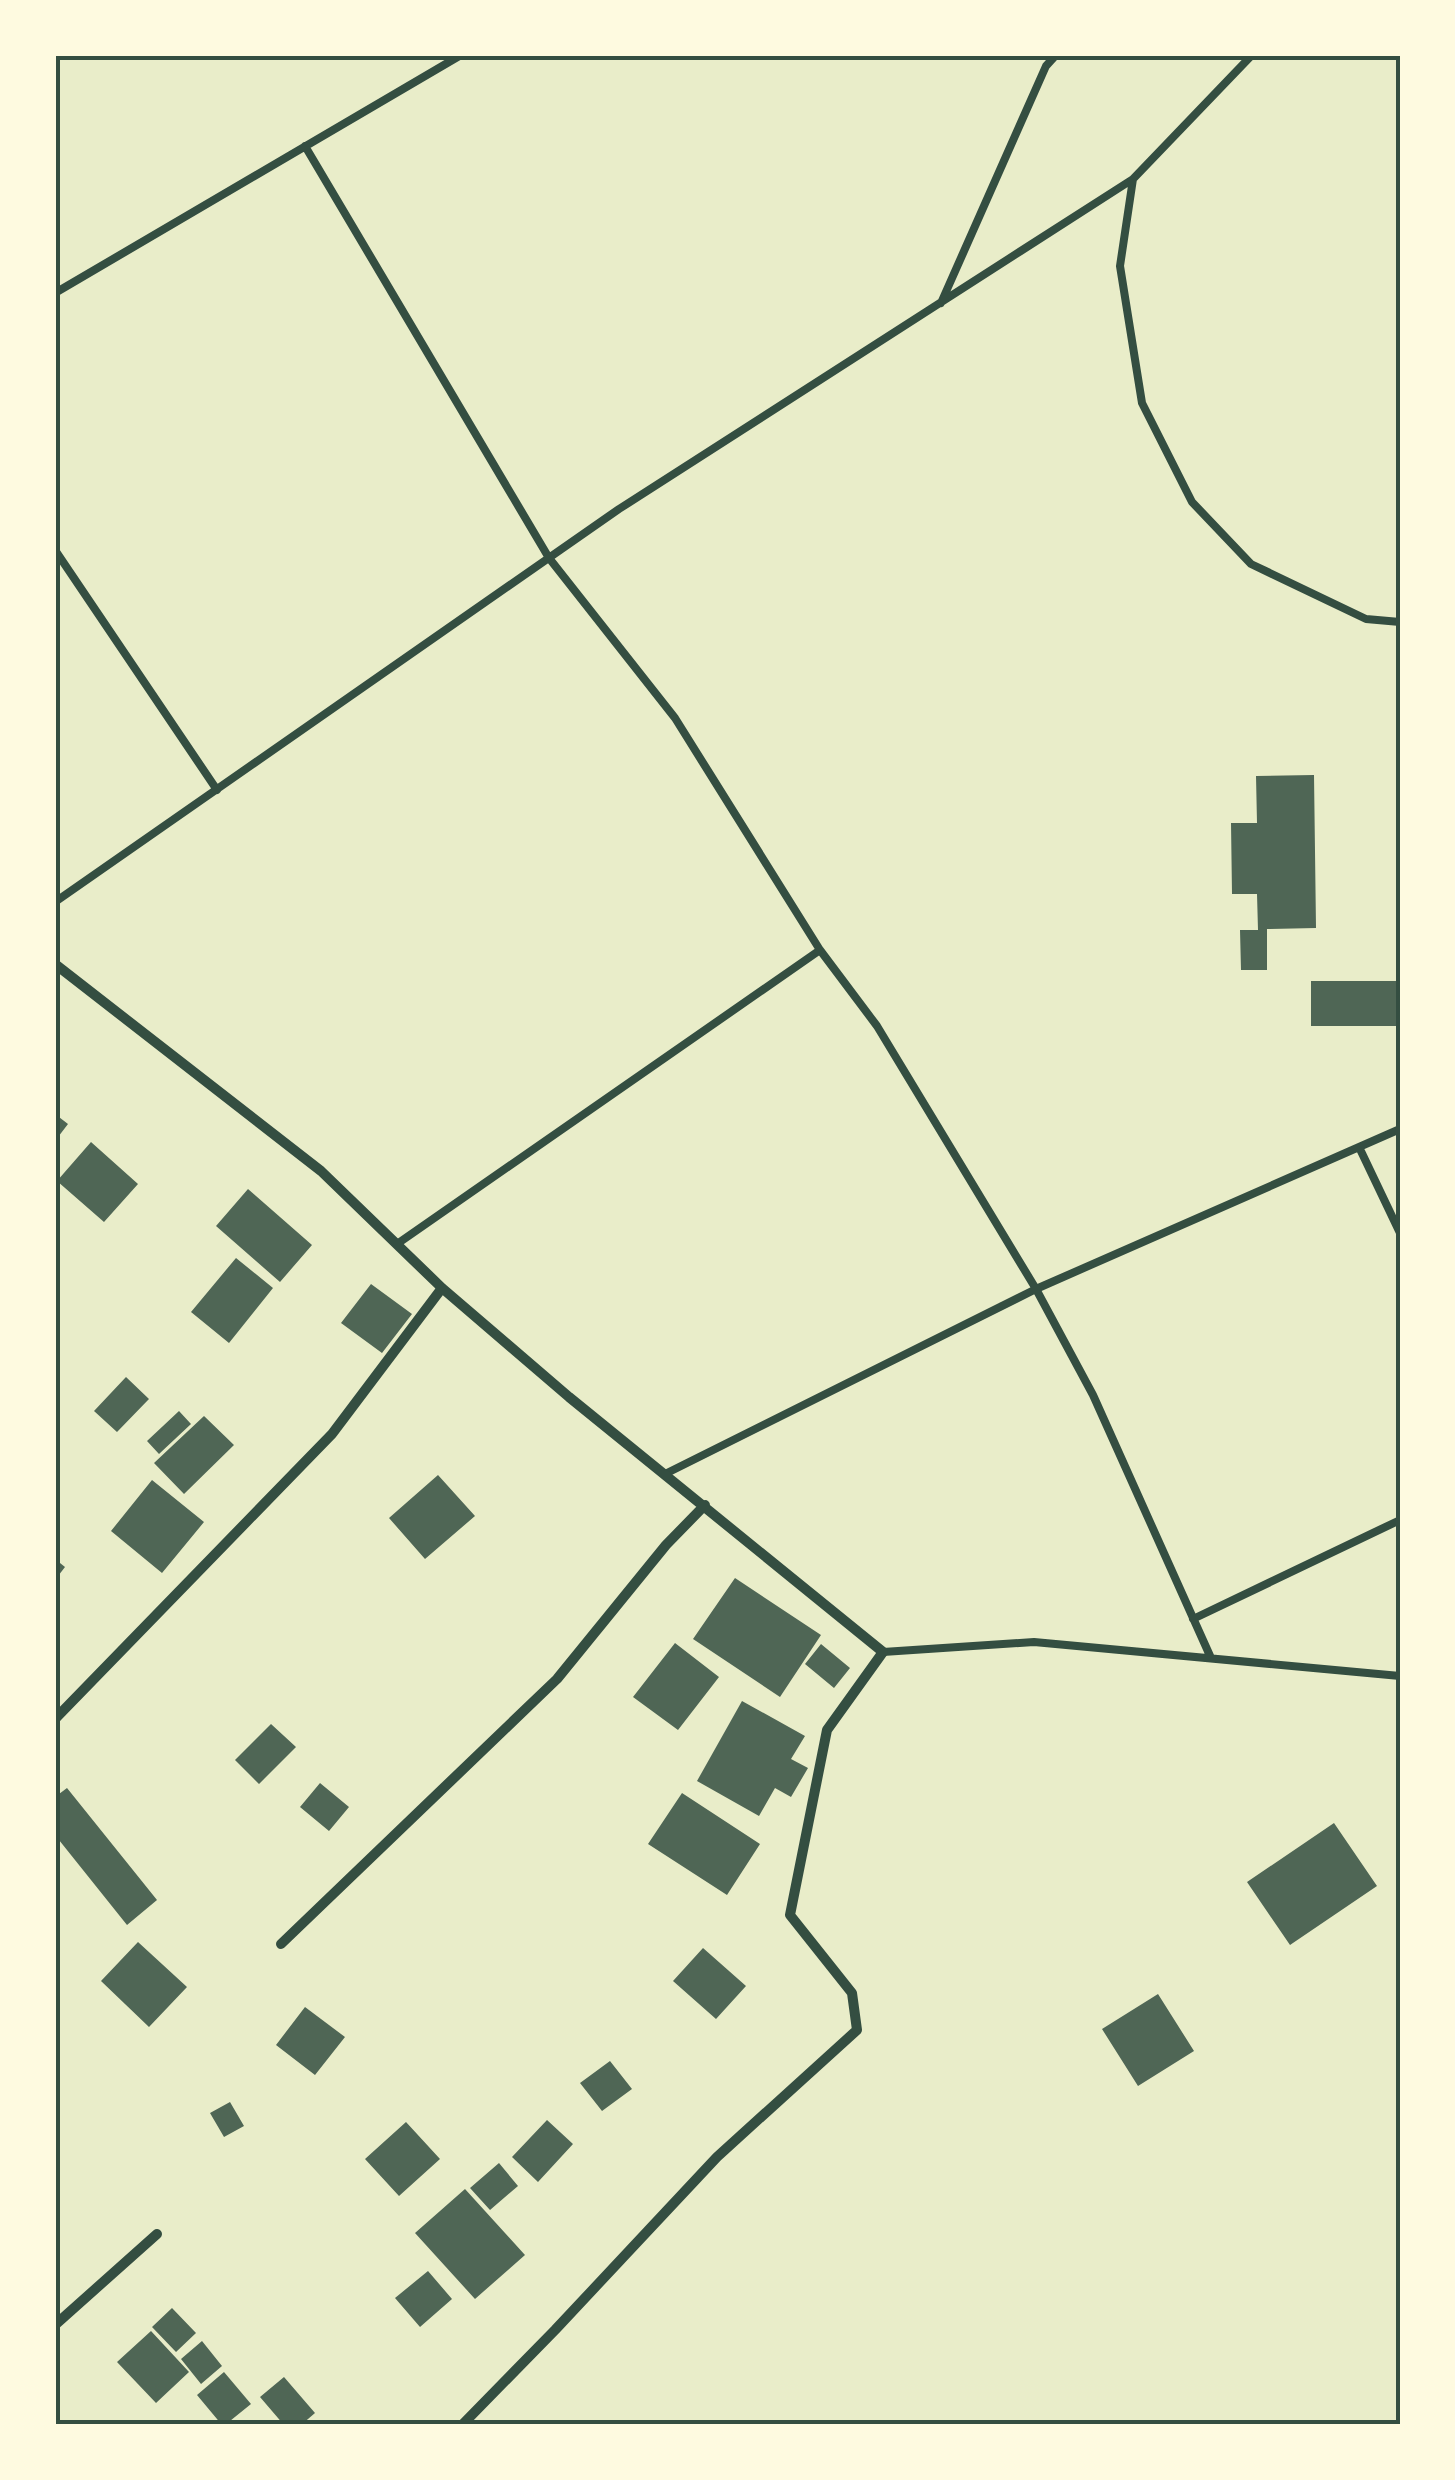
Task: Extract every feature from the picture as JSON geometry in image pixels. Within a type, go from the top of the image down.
[{"type":"street","points":[[55,964],[321,1171],[442,1288],[569,1397],[883,1652],[827,1730],[790,1915],[852,1994],[857,2030],[716,2157],[462,2425]]},
{"type":"street","points":[[55,1719],[332,1434],[442,1288]]},
{"type":"street","points":[[280,1944],[557,1678],[666,1545],[705,1505]]},
{"type":"street","points":[[55,2324],[157,2234]]},
{"type":"lane","points":[[55,293],[461,55]]},
{"type":"lane","points":[[941,303],[1046,66],[1056,55]]},
{"type":"lane","points":[[55,902],[619,509],[1133,179],[1252,55]]},
{"type":"lane","points":[[306,146],[549,558],[675,718],[820,950],[877,1026],[1036,1289],[1093,1395],[1210,1658]]},
{"type":"lane","points":[[1133,179],[1120,266],[1142,402],[1192,502],[1250,564],[1366,619],[1400,622]]},
{"type":"lane","points":[[55,550],[217,790]]},
{"type":"lane","points":[[397,1244],[820,950]]},
{"type":"lane","points":[[665,1474],[1036,1289],[1400,1129]]},
{"type":"lane","points":[[1359,1147],[1400,1233]]},
{"type":"lane","points":[[1193,1618],[1400,1520]]},
{"type":"lane","points":[[883,1652],[1034,1642],[1400,1676]]},
{"type":"building","points":[[1314,775],[1316,928],[1267,929],[1267,970],[1241,970],[1240,930],[1258,930],[1257,894],[1232,894],[1231,823],[1257,823],[1256,776]]},
{"type":"building","points":[[1311,981],[1400,981],[1400,1026],[1311,1026]]},
{"type":"building","points":[[55,1114],[68,1124],[55,1141]]},
{"type":"building","points":[[91,1142],[138,1184],[104,1222],[57,1181]]},
{"type":"building","points":[[248,1189],[312,1245],[280,1282],[216,1226]]},
{"type":"building","points":[[236,1258],[273,1288],[229,1343],[191,1312]]},
{"type":"building","points":[[371,1284],[412,1314],[382,1353],[341,1323]]},
{"type":"building","points":[[126,1377],[149,1399],[117,1432],[94,1411]]},
{"type":"building","points":[[179,1411],[191,1424],[159,1454],[147,1441]]},
{"type":"building","points":[[204,1416],[234,1445],[184,1494],[154,1463]]},
{"type":"building","points":[[438,1475],[475,1516],[425,1559],[389,1518]]},
{"type":"building","points":[[152,1480],[204,1522],[162,1573],[111,1531]]},
{"type":"building","points":[[55,1559],[65,1567],[55,1580]]},
{"type":"building","points":[[735,1578],[821,1635],[780,1697],[693,1639]]},
{"type":"building","points":[[675,1643],[719,1677],[678,1730],[633,1697]]},
{"type":"building","points":[[821,1644],[850,1668],[834,1688],[805,1664]]},
{"type":"building","points":[[742,1701],[805,1736],[791,1759],[808,1768],[791,1797],[775,1788],[759,1816],[697,1781]]},
{"type":"building","points":[[271,1724],[296,1747],[259,1784],[235,1760]]},
{"type":"building","points":[[320,1783],[349,1807],[329,1831],[300,1807]]},
{"type":"building","points":[[67,1788],[157,1900],[127,1925],[55,1835],[55,1797]]},
{"type":"building","points":[[682,1793],[760,1844],[727,1895],[648,1844]]},
{"type":"building","points":[[1334,1823],[1377,1886],[1290,1945],[1247,1882]]},
{"type":"building","points":[[138,1942],[187,1987],[149,2027],[101,1981]]},
{"type":"building","points":[[703,1948],[746,1986],[716,2019],[673,1981]]},
{"type":"building","points":[[1158,1994],[1194,2051],[1138,2086],[1102,2029]]},
{"type":"building","points":[[305,2007],[345,2037],[315,2075],[276,2045]]},
{"type":"building","points":[[610,2061],[632,2089],[602,2111],[580,2083]]},
{"type":"building","points":[[230,2102],[244,2126],[224,2137],[210,2113]]},
{"type":"building","points":[[547,2120],[573,2144],[538,2182],[512,2157]]},
{"type":"building","points":[[406,2122],[440,2159],[399,2196],[365,2159]]},
{"type":"building","points":[[499,2163],[518,2186],[490,2210],[470,2188]]},
{"type":"building","points":[[465,2189],[525,2255],[475,2299],[415,2233]]},
{"type":"building","points":[[428,2271],[452,2299],[420,2327],[395,2298]]},
{"type":"building","points":[[172,2308],[196,2333],[176,2352],[152,2327]]},
{"type":"building","points":[[151,2331],[189,2372],[156,2403],[117,2362]]},
{"type":"building","points":[[202,2341],[222,2366],[201,2384],[181,2359]]},
{"type":"building","points":[[224,2372],[251,2404],[222,2425],[197,2395]]},
{"type":"building","points":[[284,2377],[315,2413],[301,2425],[284,2425],[260,2397]]}]
